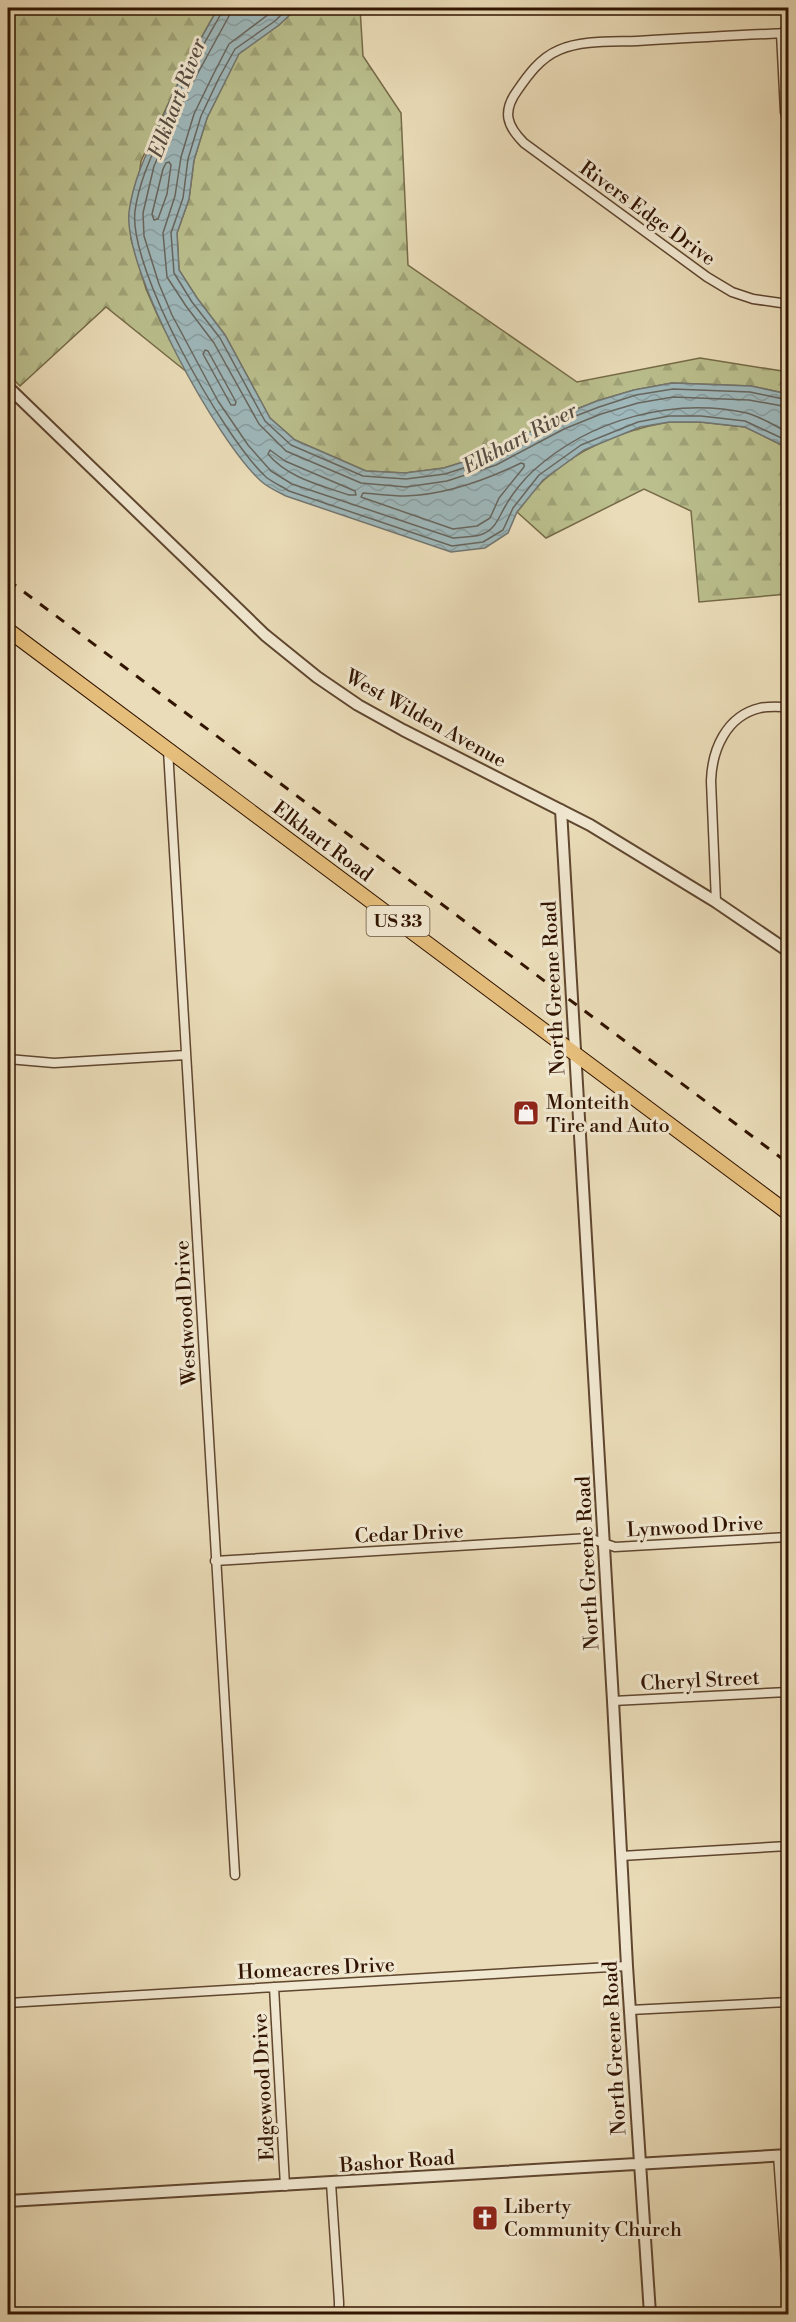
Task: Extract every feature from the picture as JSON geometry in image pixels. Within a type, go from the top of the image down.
[{"type":"highway","name":"Elkhart Road","points":[[8,630],[789,1213]]},
{"type":"street","name":"Rivers Edge Drive","points":[[785,33],[592,44],[560,49],[537,65],[520,87],[510,101],[508,118],[513,132],[524,143],[706,277],[732,292],[753,299],[789,304]]},
{"type":"street","points":[[785,33],[785,112],[789,120]]},
{"type":"street","name":"West Wilden Avenue","points":[[8,387],[265,634],[317,677],[358,705],[403,730],[590,825],[716,902],[789,951]]},
{"type":"street","points":[[716,902],[711,781],[711,763],[715,752],[727,729],[746,714],[760,708],[789,707]]},
{"type":"street","name":"Westwood Drive","points":[[168,750],[235,1875]]},
{"type":"street","name":"North Greene Road","points":[[561,810],[614,1701],[627,1966],[650,2314]]},
{"type":"street","points":[[8,1059],[54,1063],[186,1055]]},
{"type":"street","name":"Lynwood Drive","points":[[604,1543],[615,1547],[789,1537]]},
{"type":"street","name":"Cedar Drive","points":[[215,1561],[589,1538],[604,1543]]},
{"type":"street","name":"Cheryl Street","points":[[614,1701],[789,1692]]},
{"type":"street","points":[[621,1856],[789,1846]]},
{"type":"street","name":"Homeacres Drive","points":[[8,2003],[627,1966]]},
{"type":"street","name":"Edgewood Drive","points":[[274,1987],[285,2186]]},
{"type":"street","points":[[630,2010],[789,2001]]},
{"type":"street","points":[[783,2155],[787,2295],[789,2295]]},
{"type":"street","name":"Bashor Road","points":[[8,2201],[783,2155]]},
{"type":"street","points":[[331,2183],[339,2314]]},
{"type":"green space","points":[[8,8],[218,8],[191,56],[141,161],[131,239],[146,289],[188,373],[106,307],[20,386],[8,374]]},
{"type":"green space","points":[[297,8],[360,8],[363,56],[401,113],[408,265],[577,382],[700,358],[788,372],[788,394],[751,386],[672,383],[634,390],[597,401],[557,417],[492,453],[444,468],[405,473],[366,471],[295,440],[270,418],[225,335],[179,270],[177,233],[189,199],[194,160],[207,118],[239,53],[279,25]]},
{"type":"green space","points":[[669,422],[700,422],[745,427],[788,448],[788,594],[699,602],[691,511],[644,489],[546,538],[517,512],[544,480],[587,450],[618,435]]},
{"type":"water","name":"Elkhart River","points":[[218,8],[297,8],[279,25],[239,54],[207,118],[194,160],[189,199],[177,233],[179,270],[225,335],[270,418],[295,440],[366,471],[405,473],[444,468],[492,453],[557,417],[597,401],[634,390],[672,383],[751,386],[788,394],[788,448],[745,427],[700,422],[669,422],[640,427],[584,450],[543,480],[517,512],[508,533],[485,548],[451,552],[286,496],[262,482],[243,462],[199,395],[157,313],[141,273],[131,239],[129,212],[141,168],[179,81]]},
{"type":"railway","points":[[8,580],[788,1163]]},
{"type":"place","name":"Monteith Tire and Auto","points":[[526,1113]]},
{"type":"place","name":"Liberty Community Church","points":[[485,2218]]}]
